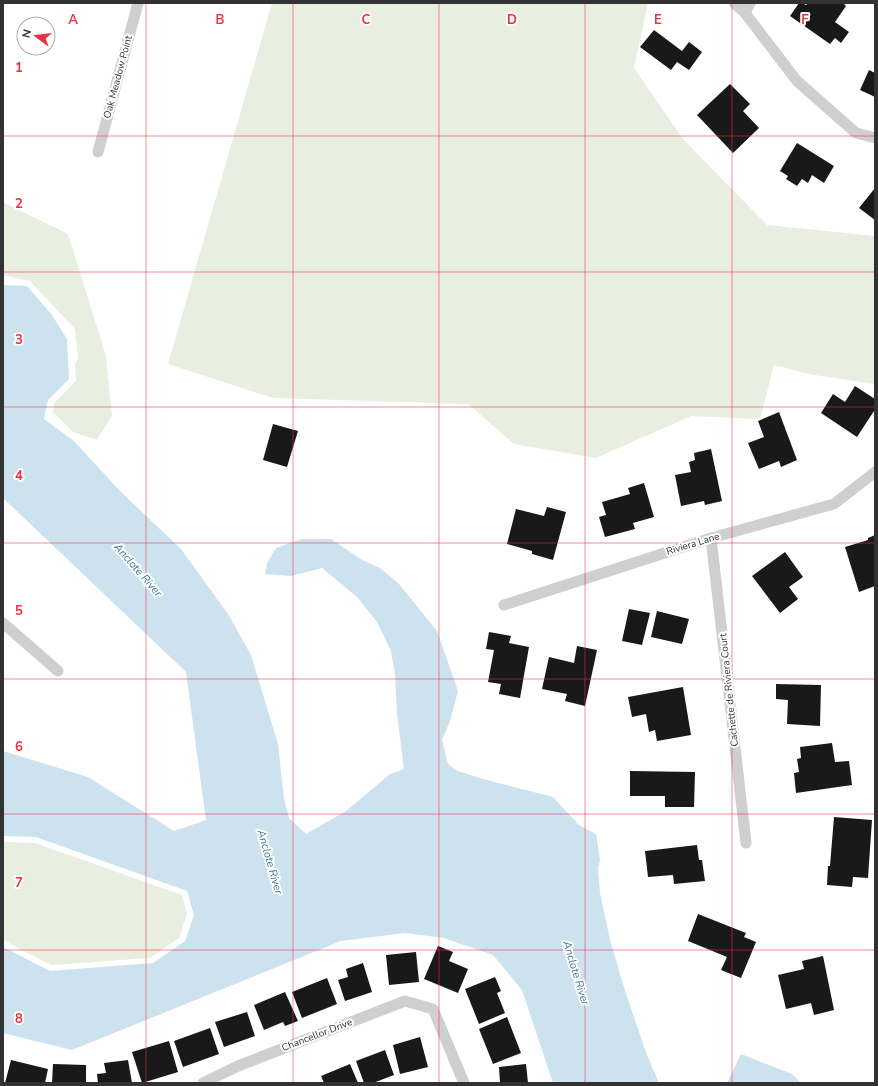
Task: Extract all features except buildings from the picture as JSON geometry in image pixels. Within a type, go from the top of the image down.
[{"type":"street","name":"Oak Meadow Point","points":[[98,152],[138,3]]},
{"type":"street","points":[[734,3],[747,8],[797,81],[856,133],[875,138]]},
{"type":"street","name":"Riviera Lane","points":[[504,605],[711,538],[834,504],[875,472]]},
{"type":"street","name":"Cachette de Riviera Court","points":[[711,538],[746,843]]},
{"type":"street","points":[[3,623],[58,671]]},
{"type":"street","name":"Chancellor Drive","points":[[203,1083],[238,1066],[405,1001],[433,1009],[464,1083]]},
{"type":"green space","points":[[272,3],[648,3],[634,68],[683,139],[767,225],[875,236],[875,384],[814,375],[774,365],[760,419],[691,416],[596,458],[514,444],[468,404],[273,398],[168,364]]},
{"type":"green space","points":[[3,202],[68,234],[106,356],[112,416],[97,440],[73,432],[53,412],[54,403],[76,381],[75,365],[78,358],[75,329],[30,281],[3,275]]},
{"type":"green space","points":[[3,842],[35,843],[182,895],[187,914],[179,938],[150,958],[51,965],[3,940]]},
{"type":"water","name":"Anclote River","points":[[3,285],[27,286],[52,315],[67,339],[69,379],[48,400],[44,419],[74,441],[121,492],[181,549],[228,614],[251,655],[278,744],[284,799],[289,818],[306,834],[346,811],[390,774],[404,769],[397,714],[395,674],[391,651],[377,622],[357,597],[322,568],[291,576],[265,574],[267,563],[276,548],[302,539],[331,539],[362,560],[380,568],[399,584],[437,631],[458,691],[450,721],[442,740],[448,764],[458,771],[483,779],[553,797],[579,825],[596,834],[600,860],[598,868],[600,893],[610,940],[626,994],[647,1055],[659,1083],[553,1083],[522,990],[493,955],[444,938],[405,933],[341,941],[72,1050],[3,1033],[3,947],[50,971],[153,963],[185,941],[194,915],[187,891],[36,837],[3,836],[3,751],[88,777],[174,831],[206,820],[186,672],[3,498]]},
{"type":"water","points":[[741,1054],[792,1074],[801,1083],[727,1083]]}]
